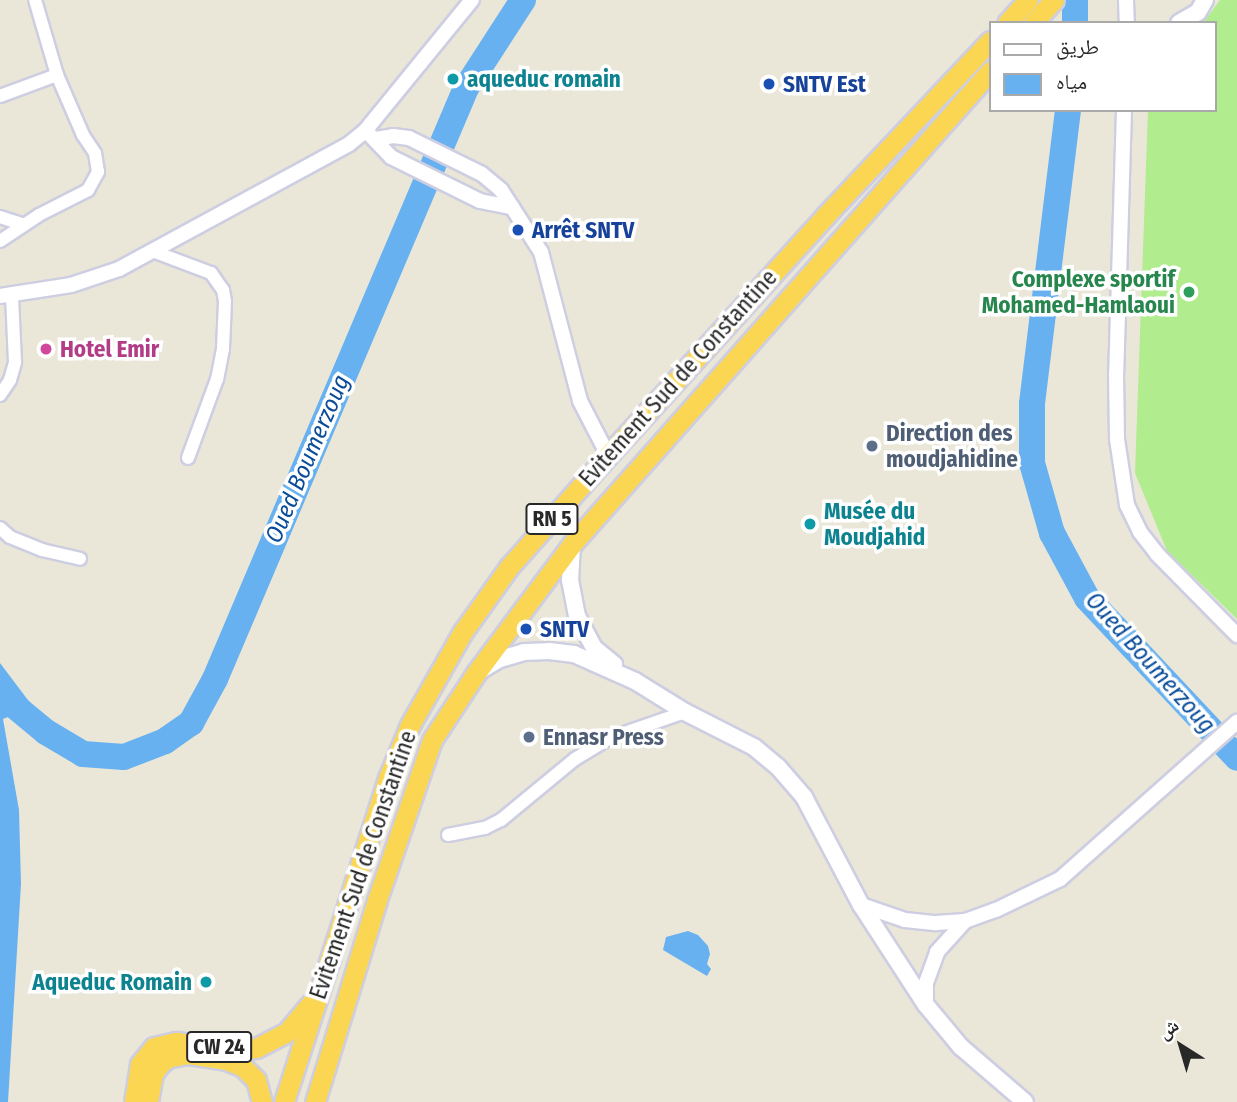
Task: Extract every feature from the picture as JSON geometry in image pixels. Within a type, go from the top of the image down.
[{"type":"highway","points":[[1009,21],[1028,0]]},
{"type":"highway","points":[[1035,21],[1054,0]]},
{"type":"highway","name":"Evitement Sud de Constantine","points":[[284,1102],[388,778],[410,724],[439,670],[509,567],[826,215],[988,43]]},
{"type":"highway","name":"Evitement Sud de Constantine","points":[[315,1102],[381,887],[432,740],[476,673],[572,544],[988,73]]},
{"type":"highway","name":"CW 24","points":[[134,1102],[140,1064],[154,1047],[176,1042],[237,1050],[264,1045],[297,1022],[321,989]]},
{"type":"highway","name":"CW 24","points":[[148,1102],[153,1074],[159,1065],[177,1054],[226,1060],[243,1067],[256,1080],[262,1102]]},
{"type":"main road","points":[[1182,21],[1198,12],[1205,0]]},
{"type":"main road","points":[[572,544],[570,580],[577,616],[594,648],[635,681],[685,712],[733,734],[778,767],[804,797],[861,905],[926,1004],[961,1047],[1025,1102]]},
{"type":"main road","points":[[476,673],[500,659],[524,652],[550,650],[574,654],[635,681]]},
{"type":"street","points":[[0,241],[23,225],[88,190],[98,172],[95,153],[83,135],[57,75],[35,0]]},
{"type":"street","points":[[371,135],[472,0]]},
{"type":"street","points":[[1126,0],[1127,21]]},
{"type":"street","points":[[0,96],[57,75]]},
{"type":"street","points":[[1124,112],[1116,374],[1117,439],[1127,505],[1140,532],[1157,554],[1237,635]]},
{"type":"street","points":[[371,135],[398,160],[492,205],[512,207]]},
{"type":"street","points":[[0,395],[10,380],[15,362],[6,295],[96,278],[155,252],[349,144],[371,135],[393,136],[409,138],[482,174],[501,190],[541,252],[574,383],[608,456]]},
{"type":"street","points":[[0,217],[23,225]]},
{"type":"street","points":[[155,252],[211,273],[223,290],[225,301],[223,349],[217,379],[188,458]]},
{"type":"street","points":[[0,528],[10,537],[42,550],[80,559]]},
{"type":"street","points":[[448,835],[485,828],[501,820],[575,759],[610,738],[685,712]]},
{"type":"street","points":[[861,905],[905,919],[936,923],[965,921],[996,910],[1059,879],[1237,722]]},
{"type":"street","points":[[926,1004],[926,983],[937,952],[965,921]]},
{"type":"green space","name":"Complexe sportif Mohamed-Hamlaoui","points":[[1220,0],[1237,0],[1237,619],[1167,551],[1135,473],[1148,112],[1216,112],[1216,21],[1204,21]]},
{"type":"water","points":[[0,663],[37,712],[24,724],[13,715],[3,719],[19,810],[21,884],[8,1102],[0,1102]]},
{"type":"water","points":[[688,931],[698,935],[708,946],[710,954],[707,964],[711,969],[707,976],[663,950],[666,937]]},
{"type":"waterway","name":"Oued Boumerzoug","points":[[0,694],[46,732],[83,754],[124,757],[165,741],[191,723],[215,679],[466,88],[523,0]]},
{"type":"waterway","name":"Oued Boumerzoug","points":[[1075,0],[1075,21]]},
{"type":"waterway","name":"Oued Boumerzoug","points":[[1068,112],[1032,404],[1032,463],[1052,533],[1087,598],[1237,758]]},
{"type":"place","name":"aqueduc romain","points":[[453,79]]},
{"type":"place","name":"SNTV Est","points":[[769,84]]},
{"type":"place","name":"Arrêt SNTV","points":[[518,230]]},
{"type":"place","name":"Complexe sportif Mohamed-Hamlaoui","points":[[1189,292]]},
{"type":"place","name":"Hotel Emir","points":[[46,349]]},
{"type":"place","name":"Direction des moudjahidine","points":[[872,446]]},
{"type":"place","name":"Musée du Moudjahid","points":[[810,524]]},
{"type":"place","name":"SNTV","points":[[526,629]]},
{"type":"place","name":"Ennasr Press","points":[[529,737]]},
{"type":"place","name":"Aqueduc Romain","points":[[206,982]]}]
